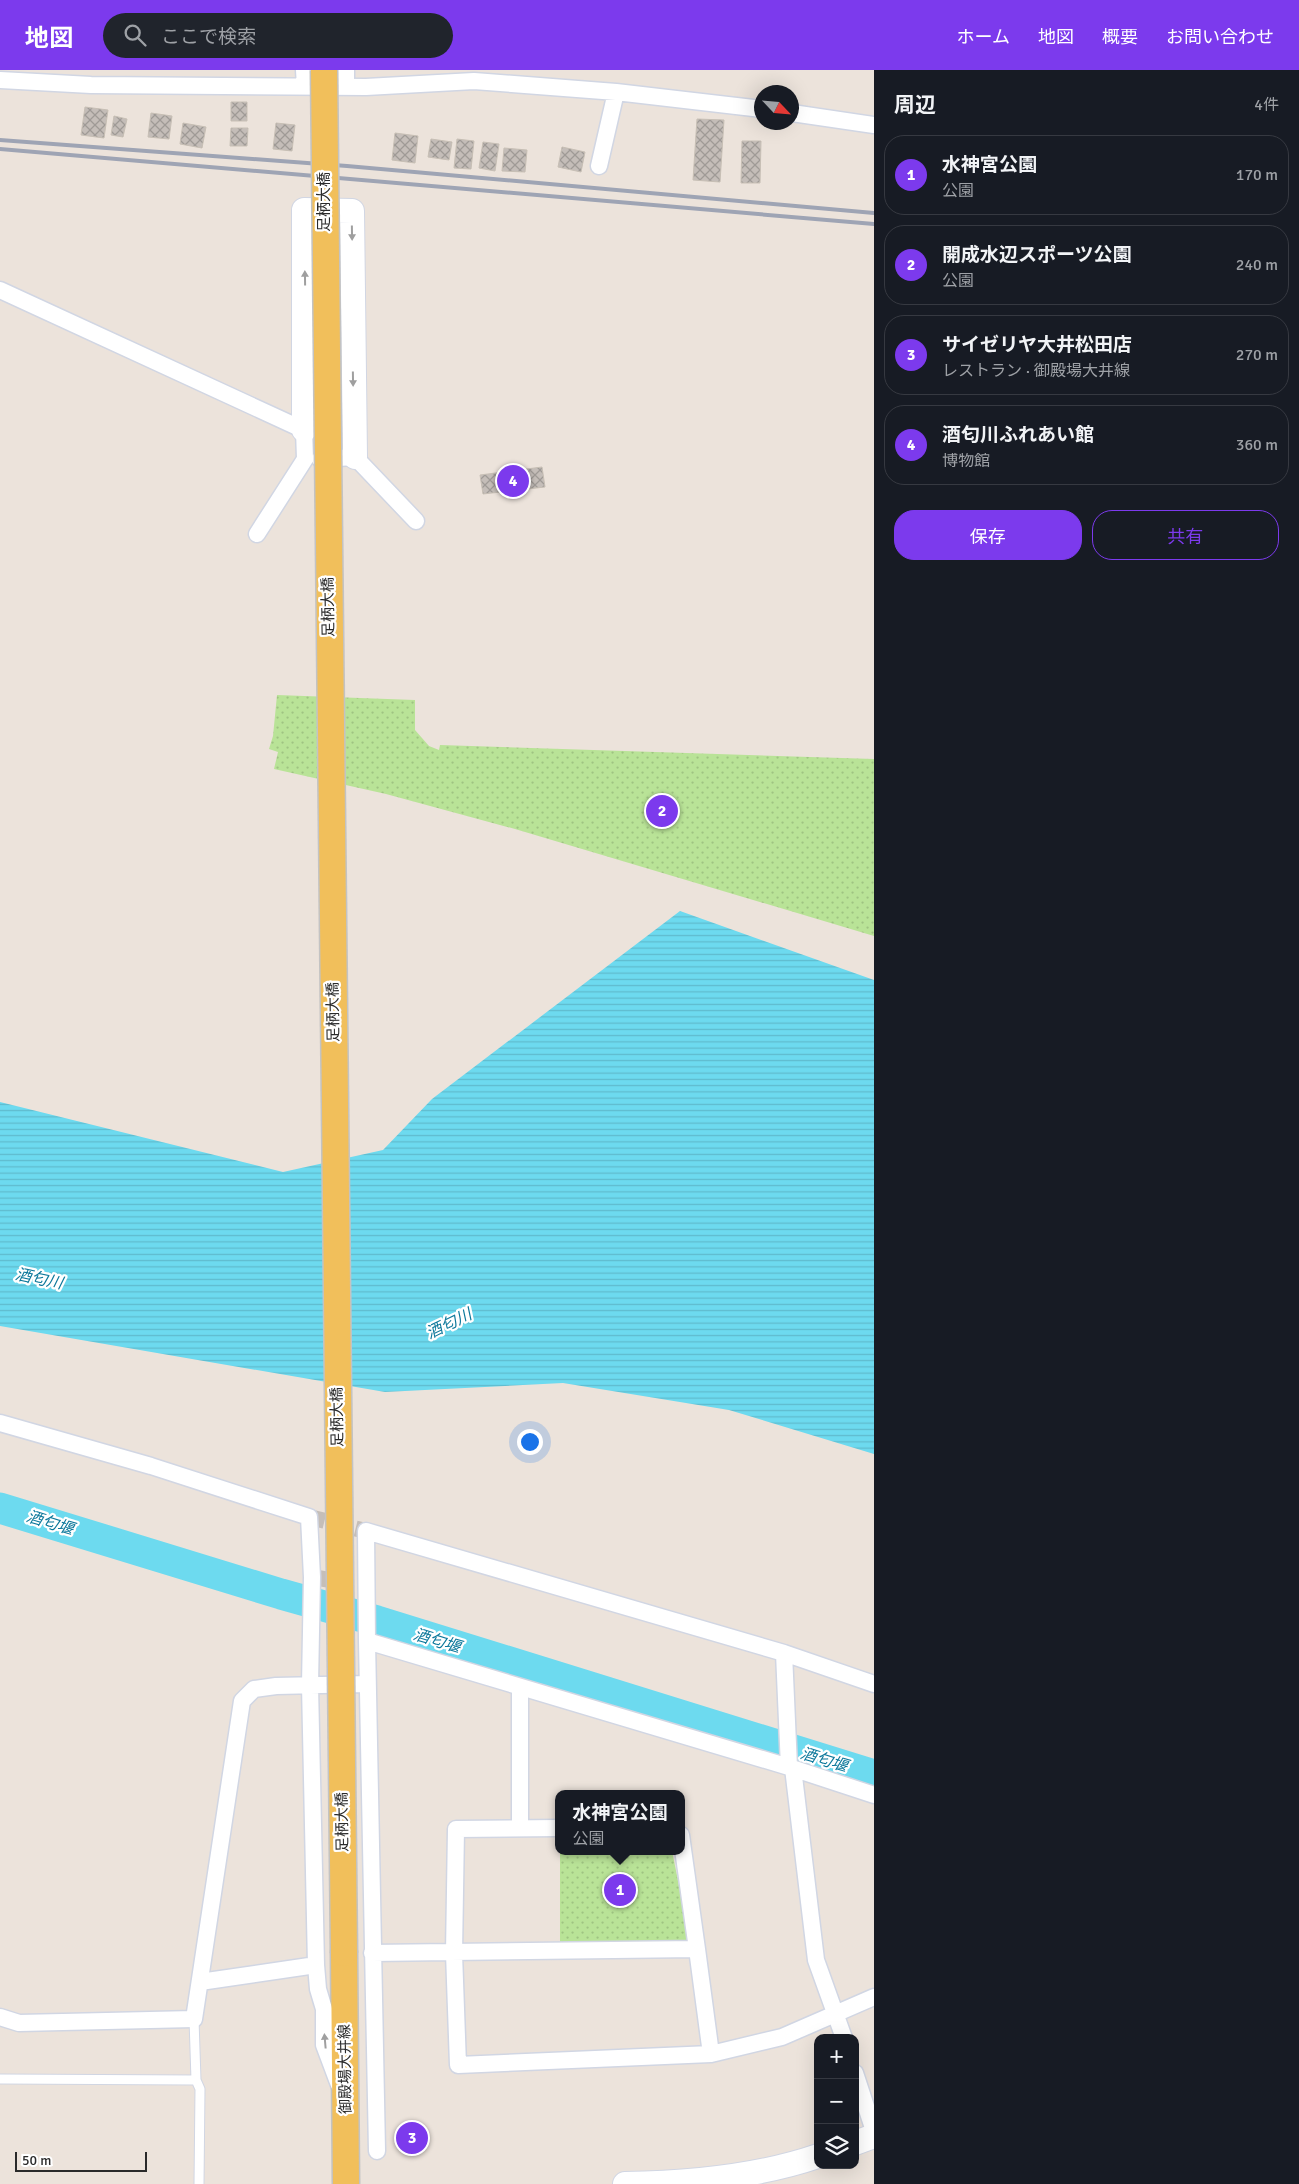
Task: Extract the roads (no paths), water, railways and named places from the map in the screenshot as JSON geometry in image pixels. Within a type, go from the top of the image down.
[{"type":"main road","name":"足柄大橋","points":[[311,75],[325,211],[344,1953]]},
{"type":"main road","name":"御殿場大井線","points":[[344,1953],[346,2184]]},
{"type":"street","points":[[346,70],[346,86]]},
{"type":"street","points":[[0,80],[90,85],[311,75],[346,86],[474,81],[616,92],[754,108]]},
{"type":"street","points":[[600,166],[616,92]]},
{"type":"street","points":[[799,114],[874,125]]},
{"type":"street","points":[[257,534],[305,459],[304,210],[352,211],[354,457],[416,521]]},
{"type":"street","points":[[0,290],[304,430]]},
{"type":"street","points":[[305,459],[354,457]]},
{"type":"street","points":[[0,1423],[151,1466],[309,1517],[312,1602],[310,1685],[316,1965],[318,1989],[324,2009],[324,2045],[346,2103]]},
{"type":"street","points":[[376,2151],[366,1684],[366,1531],[784,1653],[874,1684]]},
{"type":"street","points":[[367,1634],[520,1687],[789,1758],[874,1795]]},
{"type":"street","points":[[784,1653],[789,1758],[816,1960],[843,2034]]},
{"type":"street","points":[[0,2017],[19,2023],[194,2019],[242,1701],[254,1689],[366,1684]]},
{"type":"street","points":[[520,1687],[520,1827]]},
{"type":"street","points":[[555,1828],[456,1829],[454,1953],[458,2065],[661,2058],[712,2054],[782,2037],[874,1997]]},
{"type":"street","points":[[684,1855],[712,2054]]},
{"type":"street","points":[[372,1953],[697,1949]]},
{"type":"street","points":[[200,1982],[316,1965]]},
{"type":"street","points":[[857,2079],[874,2131]]},
{"type":"street","points":[[859,2141],[874,2136]]},
{"type":"street","points":[[625,2184],[681,2184],[745,2173],[814,2157]]},
{"type":"lane","points":[[194,2019],[196,2080],[200,2089],[199,2184]]},
{"type":"lane","points":[[0,2079],[196,2080]]},
{"type":"water","name":"酒匂川","points":[[680,911],[874,980],[874,1454],[729,1410],[563,1383],[385,1392],[0,1326],[0,1102],[283,1172],[383,1150],[432,1099]]},
{"type":"waterway","name":"酒匂堰","points":[[0,1508],[281,1594],[377,1621],[874,1775]]},
{"type":"tunnel","points":[[309,1517],[366,1531]]},
{"type":"tunnel","points":[[312,1577],[366,1586]]},
{"type":"railway","points":[[0,140],[347,166],[874,213]]},
{"type":"railway","points":[[0,149],[874,224]]},
{"type":"place","name":"酒匂川ふれあい館","points":[[513,481]]},
{"type":"place","name":"開成水辺スポーツ公園","points":[[662,811]]},
{"type":"place","name":"水神宮公園","points":[[620,1890]]},
{"type":"place","name":"サイゼリヤ大井松田店","points":[[412,2138]]}]
